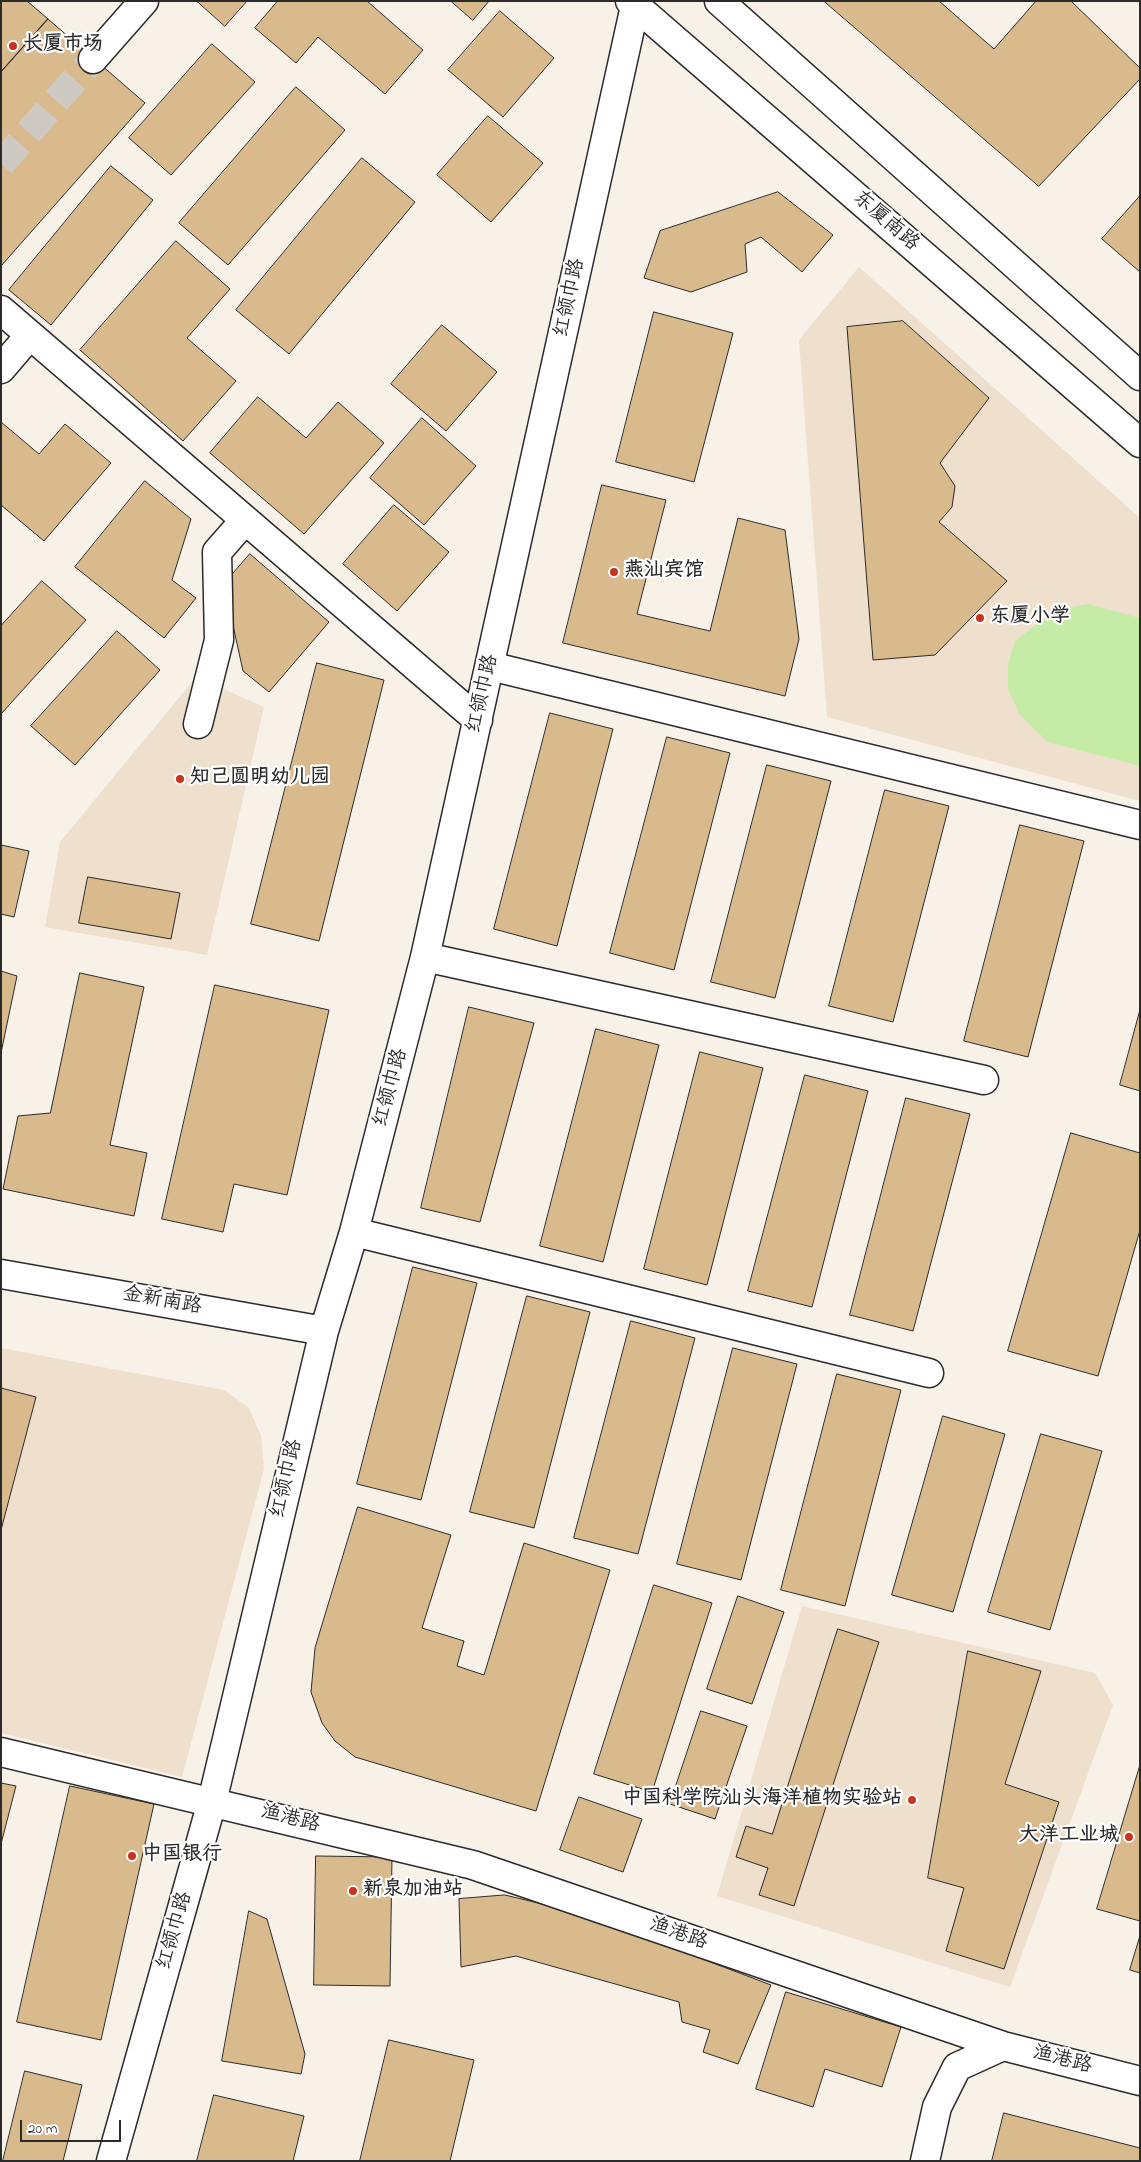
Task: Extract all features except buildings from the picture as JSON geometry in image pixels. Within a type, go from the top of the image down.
[{"type":"street","points":[[94,59],[144,1]]},
{"type":"street","points":[[719,1],[1140,376]]},
{"type":"street","name":"东厦南路","points":[[633,4],[1140,443]]},
{"type":"street","name":"红领巾路","points":[[111,2161],[212,1802],[324,1331],[354,1232],[426,957],[633,4]]},
{"type":"street","points":[[1,310],[478,720]]},
{"type":"street","points":[[1,370],[30,335]]},
{"type":"street","points":[[198,724],[219,640],[217,552],[245,520]]},
{"type":"street","points":[[490,666],[1140,825]]},
{"type":"street","points":[[426,957],[984,1080]]},
{"type":"street","points":[[354,1232],[929,1373]]},
{"type":"street","name":"金新南路","points":[[1,1274],[324,1331]]},
{"type":"street","name":"渔港路","points":[[1,1752],[474,1864],[1003,2046],[1140,2081]]},
{"type":"street","points":[[925,2161],[937,2106],[957,2067],[1003,2046]]},
{"type":"shaded area","name":"东厦小学","points":[[859,267],[1140,518],[1140,801],[827,717],[799,340]]},
{"type":"shaded area","name":"知己圆明幼儿园","points":[[196,677],[264,707],[207,955],[45,927],[60,842]]},
{"type":"shaded area","points":[[1,1348],[224,1390],[249,1408],[261,1436],[264,1469],[182,1777],[1,1733]]},
{"type":"shaded area","name":"中国科学院汕头海洋植物实验站","points":[[802,1606],[1095,1673],[1113,1705],[1010,1987],[717,1896]]},
{"type":"green space","points":[[1088,604],[1140,618],[1140,766],[1048,742],[1020,715],[1008,689],[1008,664],[1015,641],[1038,623],[1061,609]]},
{"type":"tunnel","points":[[1,164],[93,59]]},
{"type":"place","name":"长厦市场","points":[[13,46]]},
{"type":"place","name":"燕汕宾馆","points":[[614,572]]},
{"type":"place","name":"东厦小学","points":[[980,618]]},
{"type":"place","name":"知己圆明幼儿园","points":[[180,779]]},
{"type":"place","name":"中国科学院汕头海洋植物实验站","points":[[912,1800]]},
{"type":"place","name":"大洋工业城","points":[[1129,1837]]},
{"type":"place","name":"中国银行","points":[[132,1856]]},
{"type":"place","name":"新泉加油站","points":[[353,1891]]}]
